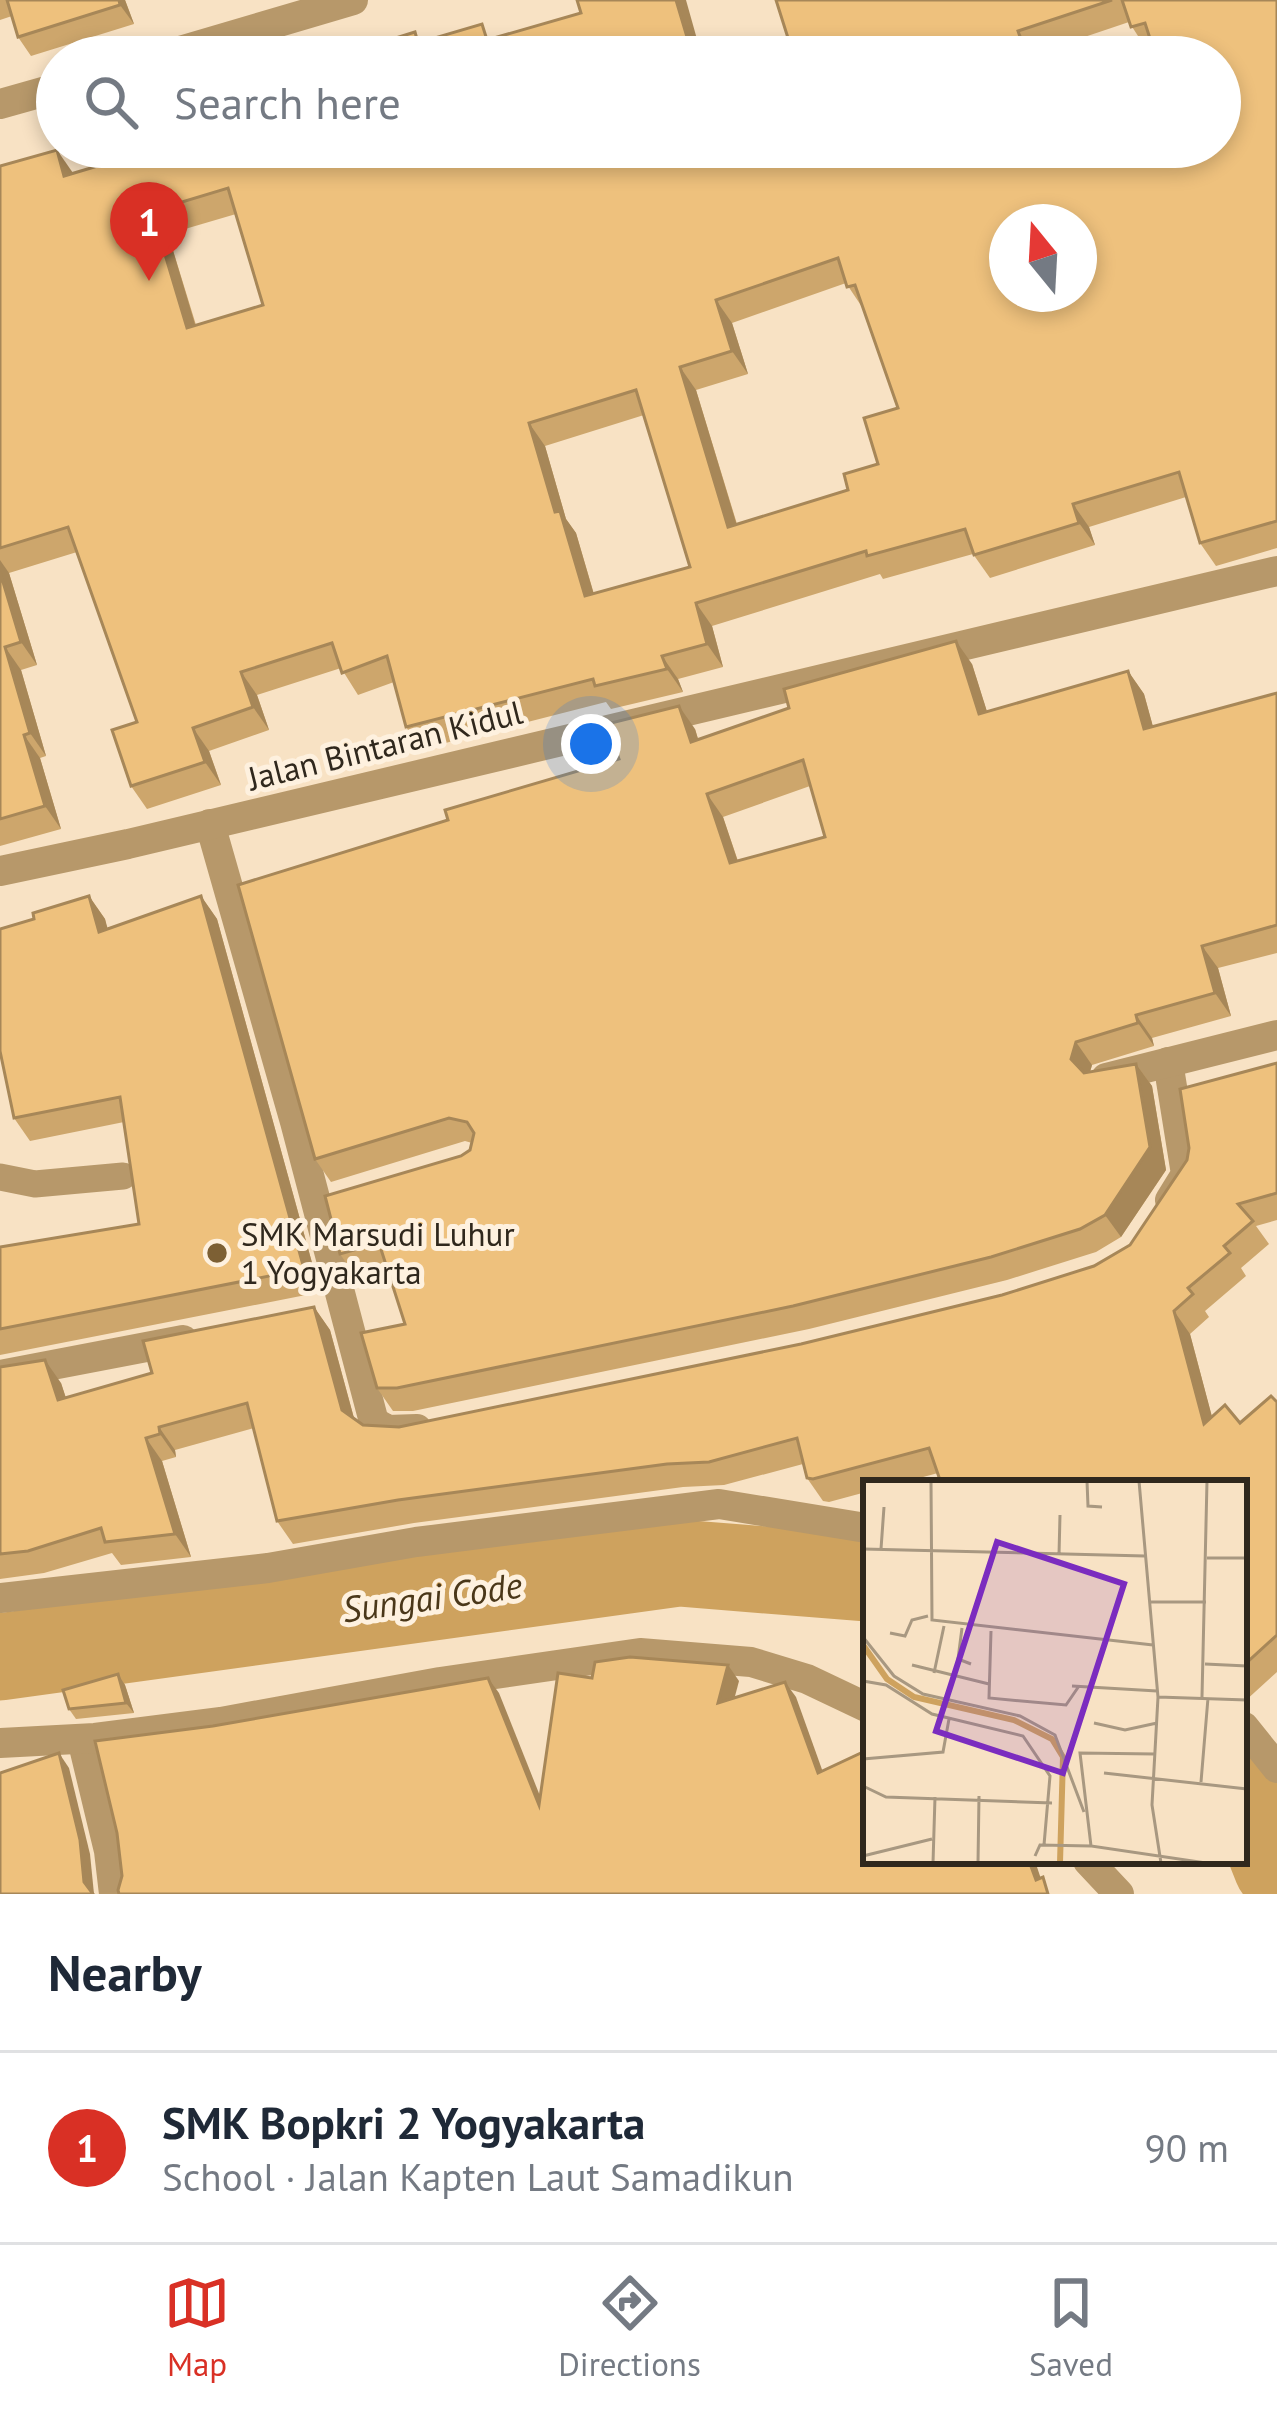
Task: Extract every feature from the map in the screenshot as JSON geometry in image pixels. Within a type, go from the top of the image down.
[{"type":"street","points":[[231,36],[353,0]]},
{"type":"street","points":[[0,104],[36,94]]},
{"type":"street","name":"Jalan Bintaran Kidul","points":[[0,871],[1277,571]]},
{"type":"street","points":[[210,824],[328,1202],[344,1307],[374,1421],[388,1430],[437,1425]]},
{"type":"street","points":[[1106,1078],[1277,1035]]},
{"type":"street","points":[[1148,1234],[1186,1174],[1168,1062]]},
{"type":"street","points":[[306,1315],[344,1307]]},
{"type":"street","points":[[0,1375],[202,1336]]},
{"type":"street","points":[[0,1598],[268,1568],[416,1542],[719,1504],[863,1528]]},
{"type":"street","points":[[0,1743],[221,1722],[440,1682],[640,1653],[751,1662],[807,1679],[863,1706]]},
{"type":"street","points":[[1247,1731],[1277,1768]]},
{"type":"street","points":[[82,1738],[109,1851],[114,1894]]},
{"type":"street","points":[[1091,1864],[1119,1894]]},
{"type":"lane","points":[[0,1177],[34,1184],[123,1176]]},
{"type":"building","points":[[7,0],[119,0],[120,5],[18,37]]},
{"type":"building","points":[[577,0],[676,0],[687,36],[501,36],[581,13]]},
{"type":"building","points":[[776,0],[1112,0],[1018,31],[1020,36],[787,36]]},
{"type":"building","points":[[1122,0],[1277,0],[1277,521],[1200,543],[1179,472],[1073,504],[1079,523],[974,555],[965,529],[867,556],[866,551],[696,603],[707,644],[662,656],[667,669],[595,686],[593,679],[406,727],[387,656],[342,673],[332,643],[241,672],[253,707],[193,728],[205,762],[131,786],[112,730],[137,722],[68,527],[0,548],[0,166],[36,156],[36,168],[62,168],[64,176],[91,168],[1241,168],[1241,36],[1149,36],[1145,23],[1131,27]],"holes":[[[228,188],[263,305],[187,328],[152,211]],[[838,258],[847,287],[855,285],[898,408],[864,418],[878,464],[844,474],[848,490],[728,527],[680,367],[732,351],[716,300]],[[636,390],[690,567],[585,596],[529,423]]]},
{"type":"building","points":[[482,24],[486,36],[442,36]]},
{"type":"building","points":[[0,572],[21,642],[5,647],[45,806],[0,819]]},
{"type":"building","points":[[956,641],[979,714],[1128,671],[1144,729],[1277,693],[1277,925],[1202,946],[1215,993],[1136,1015],[1138,1023],[1076,1042],[1071,1059],[1084,1073],[1136,1064],[1150,1147],[1105,1215],[1080,1229],[991,1257],[793,1306],[397,1388],[377,1388],[361,1333],[405,1324],[379,1243],[340,1254],[325,1196],[461,1156],[470,1150],[474,1133],[467,1122],[449,1118],[315,1159],[238,885],[448,820],[445,810],[619,759],[607,724],[679,706],[691,742],[789,708],[784,689]],"holes":[[[803,760],[825,837],[730,863],[707,794]]]},
{"type":"building","points":[[89,896],[99,932],[201,896],[303,1265],[300,1270],[0,1329],[0,1247],[139,1224],[120,1097],[14,1118],[0,1051],[0,929]]},
{"type":"building","points":[[1277,1063],[1277,1193],[1238,1204],[1253,1221],[1224,1246],[1230,1253],[1188,1288],[1193,1294],[1174,1311],[1204,1424],[1225,1405],[1240,1423],[1271,1396],[1277,1402],[1277,1635],[1247,1662],[1247,1480],[940,1480],[929,1448],[813,1479],[807,1478],[797,1438],[709,1462],[398,1500],[277,1521],[247,1403],[159,1427],[160,1434],[146,1438],[175,1534],[105,1542],[101,1528],[28,1551],[0,1554],[0,1367],[45,1360],[58,1400],[152,1373],[143,1341],[314,1307],[342,1410],[363,1425],[399,1427],[801,1344],[1002,1295],[1094,1266],[1130,1245],[1187,1160],[1180,1089]]},
{"type":"building","points":[[630,1657],[728,1665],[718,1703],[785,1682],[818,1773],[861,1753],[863,1757],[863,1864],[1030,1864],[1036,1880],[1043,1877],[1048,1894],[119,1894],[117,1833],[95,1741],[213,1726],[488,1678],[539,1805],[558,1673],[592,1678],[595,1662]]},
{"type":"building","points":[[118,1674],[126,1703],[69,1709],[63,1690]]},
{"type":"building","points":[[59,1753],[80,1840],[84,1882],[93,1894],[0,1894],[0,1773]]},
{"type":"waterway","name":"Sungai Code","points":[[0,1657],[679,1563],[863,1578]]},
{"type":"waterway","name":"Sungai Code","points":[[1247,1792],[1277,1867]]},
{"type":"place","name":"SMK Bopkri 2 Yogyakarta","points":[[149,281]]},
{"type":"place","name":"SMK Marsudi Luhur 1 Yogyakarta","points":[[217,1253]]}]
